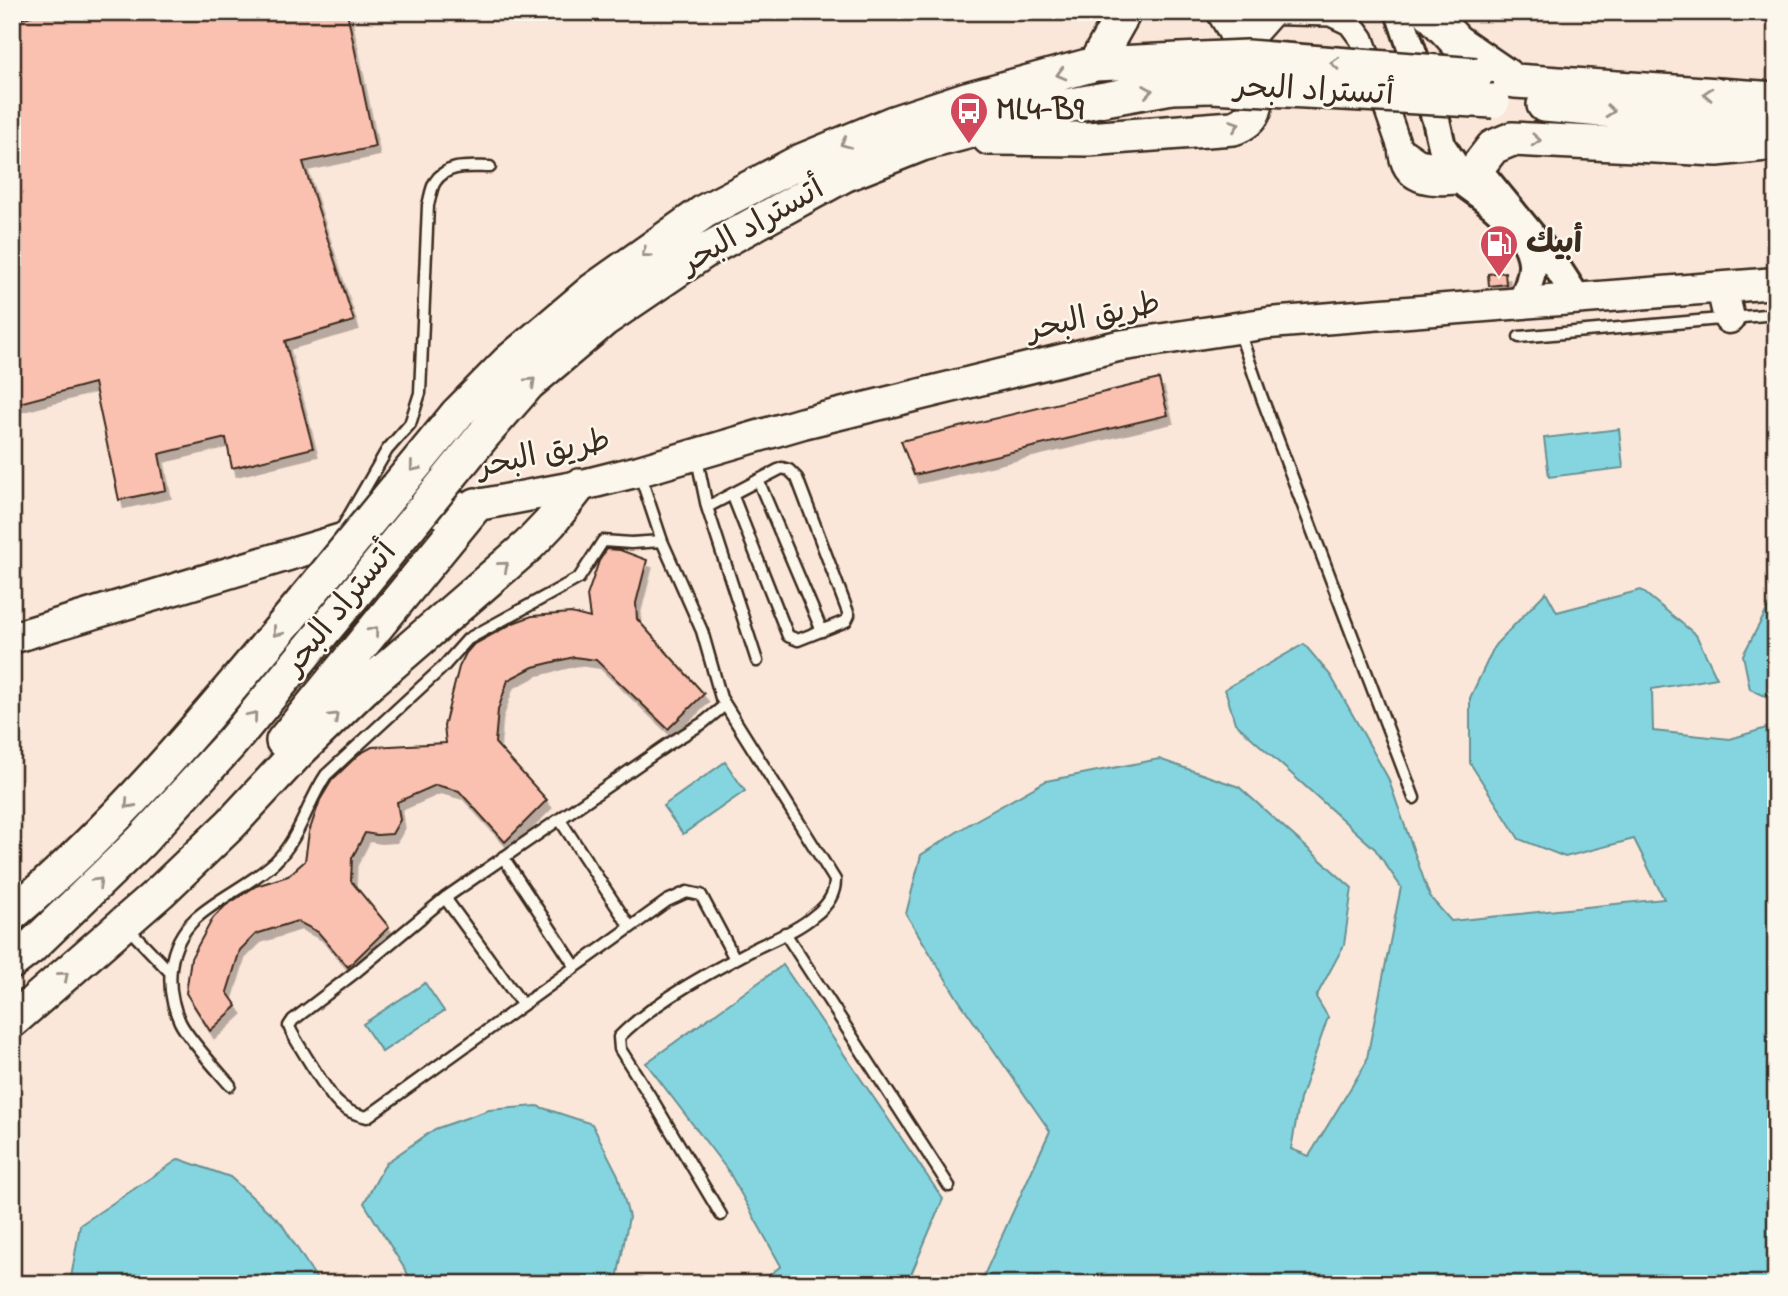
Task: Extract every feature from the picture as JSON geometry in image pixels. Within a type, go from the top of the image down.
[{"type":"highway","points":[[948,138],[1088,139],[1233,128],[1245,124],[1253,114],[1256,102],[1245,50],[1224,12]]},
{"type":"highway","points":[[1429,12],[1495,86]]},
{"type":"highway","points":[[1095,64],[1127,13]]},
{"type":"highway","points":[[1245,50],[1251,32],[1267,13]]},
{"type":"highway","name":"أتستراد البحر","points":[[12,962],[29,949],[141,841],[231,743],[528,384],[605,319],[705,251],[844,175],[922,144],[1066,106],[1172,88],[1247,57],[1495,86],[1776,125]]},
{"type":"highway","name":"أتستراد البحر","points":[[12,914],[123,811],[321,580],[457,414],[508,362],[592,290],[705,211],[801,161],[893,123],[966,99],[1095,64],[1206,73]]},
{"type":"highway","name":"أتستراد البحر","points":[[1495,86],[1776,99]]},
{"type":"highway","points":[[1465,170],[1493,147],[1511,139],[1717,149],[1776,143]]},
{"type":"highway","points":[[12,1021],[160,892],[231,824],[298,752],[365,687],[529,545],[579,486]]},
{"type":"highway","points":[[160,892],[476,505]]},
{"type":"main road","points":[[1399,12],[1436,120],[1465,170],[1522,237],[1528,249],[1532,261],[1531,272],[1520,304]]},
{"type":"main road","points":[[1465,170],[1553,261],[1577,298]]},
{"type":"main road","name":"طريق البحر","points":[[441,512],[579,486],[803,423],[1118,346],[1269,323],[1776,283]]},
{"type":"main road","points":[[1722,288],[1730,318]]},
{"type":"main road","points":[[12,638],[340,540]]},
{"type":"street","points":[[1255,12],[1331,14],[1350,23],[1362,39],[1400,148],[1419,161],[1465,170]]},
{"type":"lane","points":[[340,540],[387,450],[410,424],[420,393],[428,205],[435,182],[446,172],[460,166],[490,167]]},
{"type":"lane","points":[[1519,337],[1776,314]]},
{"type":"lane","points":[[1238,327],[1262,398],[1414,798]]},
{"type":"lane","points":[[696,455],[707,507],[757,661]]},
{"type":"lane","points":[[707,507],[758,480],[782,468],[789,470],[797,478],[849,615],[846,621],[798,640],[788,635],[732,494]]},
{"type":"lane","points":[[639,471],[663,541],[702,631],[721,698],[835,880],[835,891],[818,913],[706,974],[632,1024],[619,1037],[620,1049],[721,1215]]},
{"type":"lane","points":[[758,480],[822,631]]},
{"type":"lane","points":[[230,1085],[180,1023],[169,979],[174,947],[195,919],[275,863],[291,845],[316,790],[326,775],[434,676],[468,639],[579,578],[603,541],[663,541]]},
{"type":"lane","points":[[725,705],[703,723],[445,898],[293,1020],[289,1026],[291,1034],[336,1101],[350,1113],[367,1117],[630,927],[667,901],[687,892],[701,895],[735,959]]},
{"type":"lane","points":[[560,820],[630,927]]},
{"type":"lane","points":[[503,857],[575,966]]},
{"type":"lane","points":[[445,898],[522,1004]]},
{"type":"lane","points":[[125,925],[170,972]]},
{"type":"lane","points":[[785,933],[949,1186]]},
{"type":"water","points":[[1619,429],[1623,468],[1549,477],[1544,438]]},
{"type":"water","points":[[1641,590],[1696,635],[1717,678],[1652,689],[1653,731],[1730,739],[1776,725],[1776,1284],[980,1284],[1050,1131],[958,999],[906,914],[921,855],[1046,781],[1159,759],[1239,787],[1352,888],[1344,945],[1316,997],[1328,1017],[1300,1099],[1291,1149],[1309,1156],[1366,1063],[1401,887],[1375,849],[1235,723],[1225,689],[1304,644],[1331,676],[1388,778],[1430,897],[1451,921],[1664,899],[1634,839],[1565,857],[1519,839],[1470,763],[1470,698],[1495,645],[1546,592],[1557,612]]},
{"type":"water","points":[[1776,593],[1776,701],[1750,689],[1743,655]]},
{"type":"water","points":[[725,762],[745,791],[683,834],[663,806]]},
{"type":"water","points":[[783,965],[943,1199],[907,1284],[758,1284],[781,1266],[729,1172],[646,1063]]},
{"type":"water","points":[[425,983],[444,1011],[382,1052],[363,1024]]},
{"type":"water","points":[[537,1106],[592,1124],[618,1175],[629,1217],[618,1274],[610,1284],[414,1284],[364,1203],[386,1163],[435,1129],[489,1110]]},
{"type":"water","points":[[179,1159],[230,1177],[281,1223],[320,1284],[70,1284],[80,1225]]},
{"type":"building","points":[[43,12],[347,12],[375,147],[303,162],[354,321],[285,341],[313,448],[232,468],[226,438],[159,454],[166,490],[119,500],[94,383],[12,405],[12,22]]},
{"type":"building","points":[[1505,272],[1506,284],[1489,286],[1488,274]]},
{"type":"building","points":[[1159,379],[1168,415],[914,475],[901,441]]},
{"type":"building","points":[[607,549],[620,550],[647,560],[636,603],[637,619],[704,694],[668,729],[596,660],[574,657],[533,667],[508,680],[498,710],[495,743],[547,800],[505,842],[459,791],[436,785],[397,802],[400,820],[392,834],[365,833],[352,858],[351,881],[389,927],[348,967],[318,932],[297,921],[256,934],[240,950],[227,992],[237,1006],[210,1031],[186,993],[191,958],[213,918],[225,906],[256,886],[288,876],[305,861],[309,832],[320,800],[332,780],[359,754],[372,747],[446,743],[444,726],[459,667],[473,645],[532,616],[571,613],[590,618],[587,596],[599,561]]},
{"type":"place","name":"ML4-B9","points":[[969,145]]},
{"type":"place","name":"أبيك","points":[[1499,278]]}]
